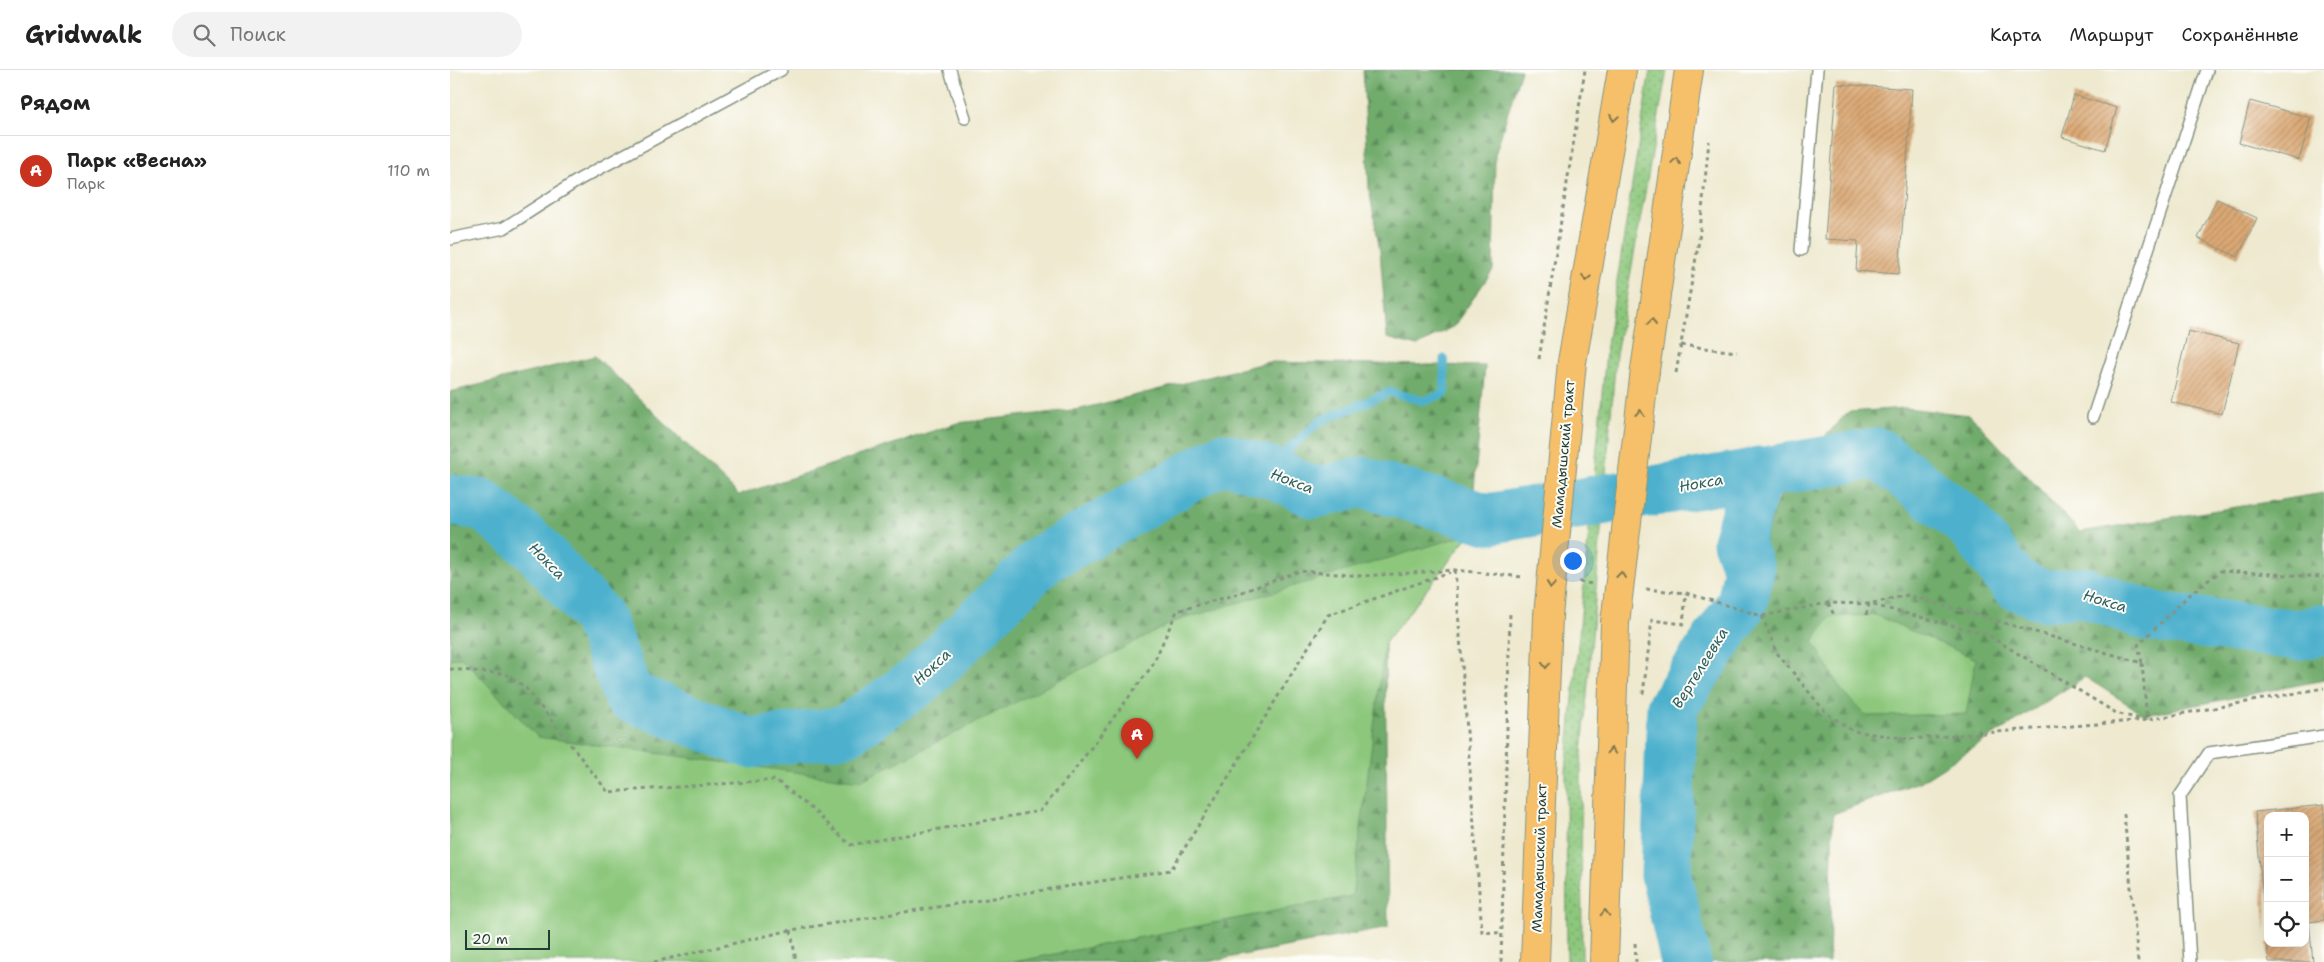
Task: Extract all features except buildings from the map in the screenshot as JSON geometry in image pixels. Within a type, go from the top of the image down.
[{"type":"main road","name":"Мамадышский тракт","points":[[1535,962],[1548,616],[1572,362],[1622,70]]},
{"type":"main road","points":[[1604,962],[1615,623],[1645,370],[1689,70]]},
{"type":"lane","points":[[450,239],[504,228],[580,179],[781,70]]},
{"type":"lane","points":[[950,70],[965,118]]},
{"type":"lane","points":[[1801,250],[1817,70]]},
{"type":"lane","points":[[2093,418],[2206,70]]},
{"type":"lane","points":[[2190,962],[2180,796],[2208,752],[2324,736]]},
{"type":"path","points":[[1539,359],[1585,70]]},
{"type":"path","points":[[1676,373],[1699,240],[1710,136]]},
{"type":"path","points":[[1681,345],[1738,352]]},
{"type":"path","points":[[450,669],[506,674],[525,688],[608,792],[776,780],[813,810],[850,845],[1040,811],[1073,772],[1152,666],[1177,611],[1234,595],[1300,571],[1363,576],[1455,570]]},
{"type":"path","points":[[654,962],[791,930],[1171,870],[1328,615],[1455,570]]},
{"type":"path","points":[[1455,570],[1482,932],[1501,932]]},
{"type":"path","points":[[2147,720],[2142,662],[2138,645],[2187,597],[2220,571],[2324,577]]},
{"type":"path","points":[[1652,620],[1683,624],[1686,593]]},
{"type":"path","points":[[1869,604],[1908,595],[2142,662]]},
{"type":"path","points":[[1706,598],[1762,616],[1828,603],[1869,604],[1986,634],[2116,713],[2147,720]]},
{"type":"path","points":[[1828,603],[1835,617]]},
{"type":"path","points":[[1866,615],[1869,604]]},
{"type":"path","points":[[1501,962],[1510,612]]},
{"type":"path","points":[[1762,616],[1777,653],[1826,713],[1853,731],[1908,739],[2147,720],[2324,688]]},
{"type":"path","points":[[2124,814],[2138,962]]},
{"type":"path","points":[[791,930],[796,962]]},
{"type":"green space","points":[[1363,70],[1521,70],[1495,155],[1493,270],[1454,326],[1417,346],[1387,338],[1380,251],[1369,189]]},
{"type":"green space","points":[[1650,70],[1667,70],[1616,355],[1581,765],[1582,962],[1567,962],[1566,771],[1606,352]]},
{"type":"green space","points":[[595,356],[739,495],[957,423],[1081,409],[1268,362],[1485,366],[1470,534],[1385,643],[1388,927],[1207,962],[1014,962],[1352,896],[860,781],[646,850],[461,657],[450,659],[450,392]]},
{"type":"green space","points":[[1906,408],[1970,415],[2080,532],[2324,493],[2324,680],[2145,715],[2085,677],[1921,781],[1833,814],[1829,962],[1660,962],[1651,878],[1671,668],[1754,573],[1784,480],[1848,412]]},
{"type":"green space","points":[[1470,534],[1385,643],[1352,896],[1014,962],[450,962],[450,659],[461,657],[538,737],[860,781],[1176,621]]},
{"type":"green space","points":[[1875,615],[1976,659],[1966,714],[1867,716],[1841,690],[1813,641],[1829,617]]},
{"type":"waterway","points":[[1276,474],[1289,449],[1320,421],[1390,392],[1424,401],[1445,393],[1444,359]]},
{"type":"waterway","name":"Нокса","points":[[450,500],[483,505],[535,547],[598,617],[629,696],[750,743],[846,731],[920,680],[1042,560],[1223,458],[1276,474],[1314,493],[1363,482],[1488,519],[1877,453],[1968,523],[2015,584],[2045,596],[2083,592],[2153,617],[2298,635],[2324,629]]},
{"type":"waterway","name":"Вертелеевка","points":[[1686,962],[1666,875],[1672,707],[1742,603],[1749,570],[1738,542],[1758,472]]},
{"type":"place","name":"Парк «Весна»","points":[[1137,759]]}]
